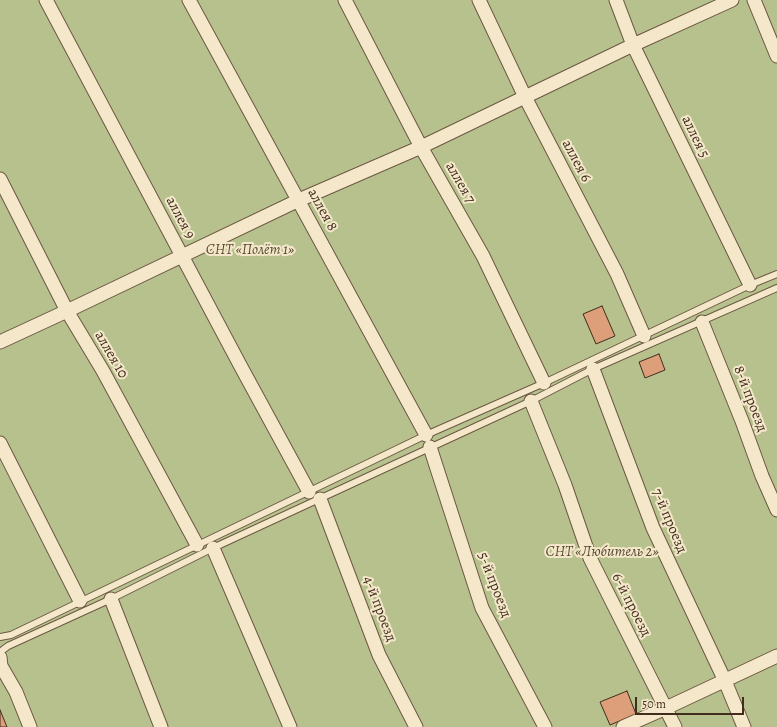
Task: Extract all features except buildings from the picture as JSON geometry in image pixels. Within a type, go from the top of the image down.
[{"type":"street","name":"аллея 9","points":[[46,0],[182,256],[314,496]]},
{"type":"street","name":"аллея 8","points":[[190,0],[428,441]]},
{"type":"street","name":"аллея 7","points":[[345,0],[420,147],[483,256],[544,383]]},
{"type":"street","name":"аллея 6","points":[[479,0],[525,98],[617,274],[644,336]]},
{"type":"street","name":"аллея 5","points":[[616,0],[633,45],[750,286]]},
{"type":"street","points":[[0,342],[299,200],[420,147],[633,45],[732,0]]},
{"type":"street","points":[[754,0],[777,56]]},
{"type":"street","name":"аллея 10","points":[[0,179],[67,311],[103,371],[197,545]]},
{"type":"street","name":"8-й проезд","points":[[702,322],[762,476],[777,510]]},
{"type":"street","name":"7-й проезд","points":[[593,369],[653,528],[744,727]]},
{"type":"street","name":"6-й проезд","points":[[531,401],[565,485],[590,558],[666,708],[674,727]]},
{"type":"street","name":"5-й проезд","points":[[428,441],[482,608],[545,727]]},
{"type":"street","points":[[0,444],[80,601]]},
{"type":"street","name":"4-й проезд","points":[[314,496],[379,655],[416,727]]},
{"type":"street","points":[[213,548],[290,727]]},
{"type":"street","points":[[111,599],[161,727]]},
{"type":"street","points":[[623,727],[777,656]]},
{"type":"street","points":[[0,657],[1,666],[16,692],[30,727]]},
{"type":"lane","points":[[0,652],[8,646],[111,599],[314,496],[544,383],[777,274]]},
{"type":"lane","points":[[0,637],[11,635],[197,545],[314,496],[428,441],[531,401],[593,369],[777,288]]},
{"type":"green space","name":"СНТ «Полёт 1»","points":[[0,0],[777,0],[777,727],[7,727],[0,710]]},
{"type":"park label","name":"СНТ «Любитель 2»","points":[[602,552]]}]
